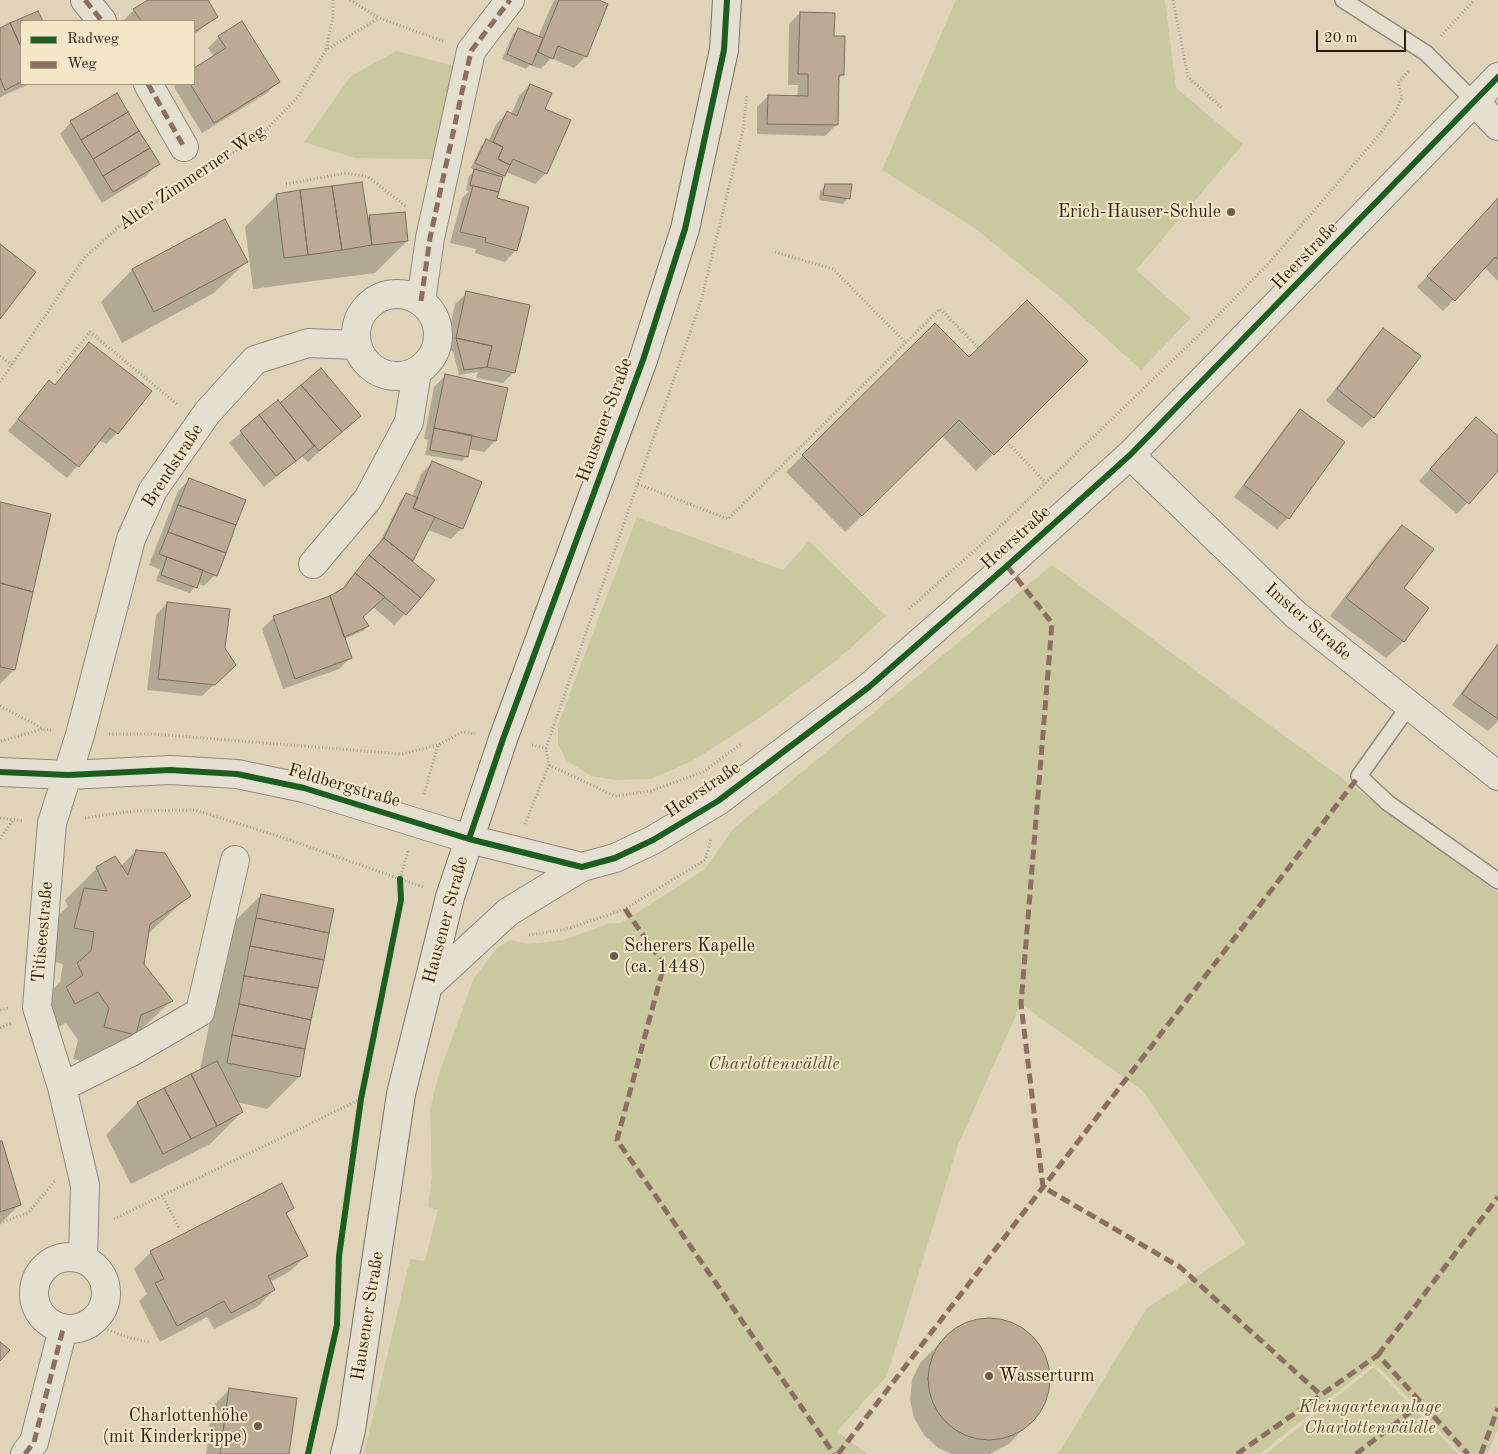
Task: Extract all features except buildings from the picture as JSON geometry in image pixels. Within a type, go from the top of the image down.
[{"type":"street","points":[[85,0],[101,20]]},
{"type":"street","points":[[421,301],[432,228],[471,51],[510,0]]},
{"type":"street","name":"Hausener Straße","points":[[345,1454],[352,1420],[401,1094],[450,896],[506,730],[644,360],[685,229],[724,50],[727,0]]},
{"type":"street","name":"Heerstraße","points":[[468,838],[582,867],[615,858],[653,840],[718,801],[868,687],[1007,566],[1130,455],[1476,102],[1498,77]]},
{"type":"street","points":[[149,85],[184,147]]},
{"type":"street","points":[[1476,102],[1498,126]]},
{"type":"street","points":[[394,293],[408,294],[421,301],[436,319],[439,331],[434,354],[417,371],[406,375],[393,376],[381,373],[362,356],[357,345],[356,330],[360,317],[368,305],[380,297],[394,293]]},
{"type":"street","name":"Brendstraße","points":[[68,775],[131,538],[153,490],[200,424],[255,360],[308,343],[357,345]]},
{"type":"street","points":[[313,564],[368,499],[409,422],[417,371]]},
{"type":"street","name":"Imster Straße","points":[[1130,455],[1296,615],[1498,776]]},
{"type":"street","name":"Feldbergstraße","points":[[0,772],[68,775],[170,770],[237,774],[304,788],[468,838]]},
{"type":"street","name":"Titiseestraße","points":[[68,775],[52,823],[37,1007],[62,1087],[85,1185],[83,1259]]},
{"type":"street","points":[[62,1087],[133,1051],[200,1012],[235,860]]},
{"type":"street","points":[[428,986],[508,912],[582,867]]},
{"type":"street","points":[[71,1257],[83,1259],[93,1265],[100,1273],[106,1289],[104,1306],[90,1324],[82,1328],[64,1329],[52,1325],[43,1318],[36,1308],[35,1284],[40,1273],[48,1264],[59,1259],[71,1257]]},
{"type":"street","points":[[25,1454],[34,1442],[64,1329]]},
{"type":"lane","points":[[1343,0],[1426,53],[1476,102]]},
{"type":"lane","points":[[1409,706],[1359,776],[1388,803],[1498,881]]},
{"type":"path","points":[[326,50],[333,16],[333,0]]},
{"type":"path","points":[[350,0],[379,18],[471,51]]},
{"type":"path","points":[[1173,0],[1188,77],[1223,109]]},
{"type":"path","points":[[907,612],[1201,333],[1268,264],[1380,134],[1396,111],[1402,97],[1398,83],[1407,71]]},
{"type":"path","points":[[286,184],[346,174],[368,177],[432,228]]},
{"type":"path","points":[[775,252],[833,269],[906,343]]},
{"type":"path","points":[[638,484],[728,519],[940,309],[979,348]]},
{"type":"path","points":[[57,373],[90,332],[200,424]]},
{"type":"path","points":[[0,356],[12,365]]},
{"type":"path","points":[[1007,442],[1046,482]]},
{"type":"path","points":[[0,706],[44,729],[80,735],[153,734],[402,754],[438,745],[462,732]]},
{"type":"path","points":[[0,742],[44,729]]},
{"type":"path","points":[[546,748],[549,765],[615,796],[650,791],[703,772],[742,743]]},
{"type":"path","points":[[508,912],[529,936],[567,929],[625,909],[705,860],[718,801]]},
{"type":"path","points":[[0,818],[52,823],[133,811],[195,810],[278,836],[400,883]]},
{"type":"path","points":[[0,839],[13,820]]},
{"type":"path","points":[[360,1109],[363,1090]]},
{"type":"path","points":[[111,1220],[361,1099],[401,1094]]},
{"type":"path","points":[[0,1223],[28,1213],[61,1173],[80,1164]]},
{"type":"path","points":[[162,1196],[179,1228]]},
{"type":"path","points":[[90,1324],[130,1338],[150,1342]]},
{"type":"green space","points":[[956,0],[1165,0],[1176,88],[1243,144],[1136,270],[1191,318],[1141,370],[1066,302],[976,229],[882,170]]},
{"type":"green space","points":[[396,51],[454,66],[447,159],[355,158],[304,142],[351,76]]},
{"type":"green space","points":[[637,517],[783,570],[809,541],[886,616],[838,659],[761,717],[692,761],[651,779],[615,780],[591,776],[566,760],[558,744],[558,725]]},
{"type":"green space","name":"Charlottenwäldle","points":[[1052,565],[1498,893],[1498,1429],[1487,1454],[1462,1454],[1374,1363],[1260,1454],[1058,1454],[1147,1308],[1246,1244],[1143,1091],[1021,1004],[958,1145],[887,1376],[837,1431],[867,1454],[364,1454],[410,1259],[425,1261],[438,1210],[428,1207],[432,1177],[430,1109],[439,1074],[474,978],[497,948],[510,940],[529,944],[564,940],[610,923],[621,923],[705,869],[733,829]]},
{"type":"green space","name":"Kleingartenanlage Charlottenwäldle","points":[[1374,1367],[1458,1454],[1266,1454]]},
{"type":"marked path","points":[[85,0],[101,20]]},
{"type":"marked path","points":[[421,301],[430,238],[471,51],[510,0]]},
{"type":"marked path","points":[[149,85],[184,147]]},
{"type":"marked path","points":[[1007,566],[1052,623],[1021,1004],[1043,1187],[1180,1267],[1320,1394]]},
{"type":"marked path","points":[[838,1454],[1359,776]]},
{"type":"marked path","points":[[625,909],[664,965],[617,1140],[834,1454]]},
{"type":"marked path","points":[[1378,1355],[1498,1197]]},
{"type":"marked path","points":[[25,1454],[34,1442],[63,1329]]},
{"type":"marked path","points":[[1237,1454],[1378,1355],[1468,1454]]},
{"type":"marked path","points":[[1356,1454],[1422,1403]]},
{"type":"marked path","points":[[1481,1454],[1498,1408]]},
{"type":"cycle path","points":[[469,839],[503,739],[643,360],[685,229],[724,50],[727,0]]},
{"type":"cycle path","points":[[0,772],[68,775],[170,770],[237,774],[304,788],[469,839],[582,867],[615,858],[653,840],[718,801],[869,687],[1007,566],[1130,455],[1498,77]]},
{"type":"cycle path","points":[[308,1454],[337,1325],[339,1256],[361,1099],[401,900],[400,879]]},
{"type":"place","name":"Erich-Hauser-Schule","points":[[1231,212]]},
{"type":"place","name":"Scherers Kapelle (ca. 1448)","points":[[614,956]]},
{"type":"place","name":"Wasserturm","points":[[989,1376]]},
{"type":"place","name":"Charlottenhöhe (mit Kinderkrippe)","points":[[258,1426]]}]
